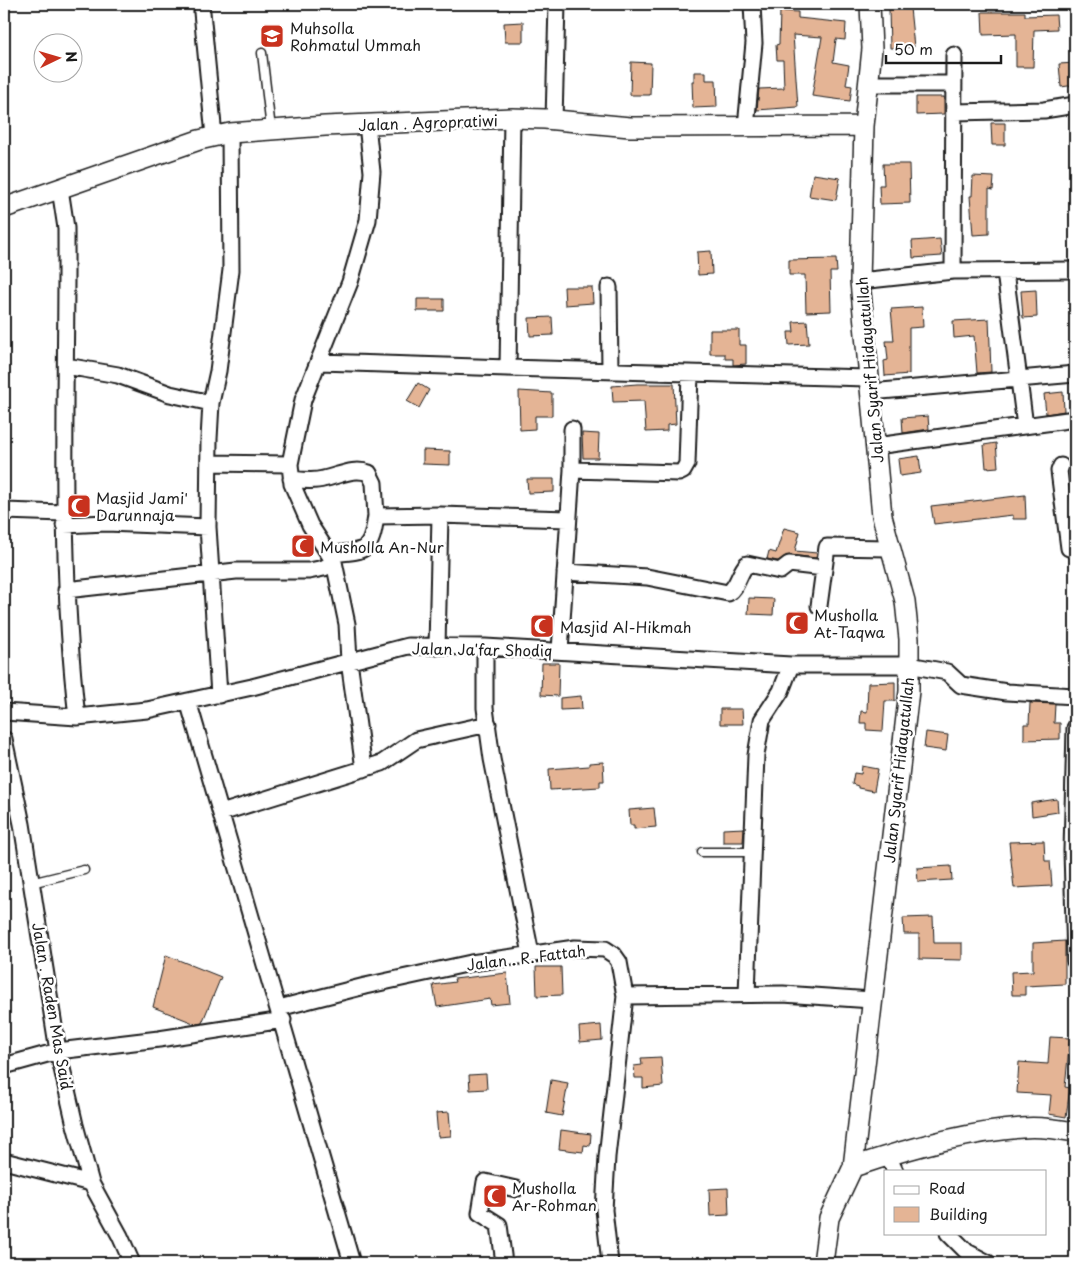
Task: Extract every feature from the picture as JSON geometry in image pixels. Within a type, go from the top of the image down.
[{"type":"street","points":[[554,120],[557,4]]},
{"type":"street","points":[[746,127],[754,43],[752,4]]},
{"type":"street","name":"Jalan Syarif Hidayatullah","points":[[823,1263],[829,1218],[853,1167],[909,690],[904,601],[882,516],[860,281],[864,126],[872,49],[870,4]]},
{"type":"street","points":[[202,12],[222,135],[231,270],[218,371],[211,403],[209,463],[208,527],[210,575],[219,695]]},
{"type":"street","points":[[953,271],[954,55]]},
{"type":"street","points":[[868,84],[954,84]]},
{"type":"street","points":[[954,112],[1044,110],[1075,105]]},
{"type":"street","points":[[508,368],[512,118]]},
{"type":"street","name":"Jalan . Agropratiwi","points":[[4,208],[222,135],[270,129],[512,118],[630,127],[864,126]]},
{"type":"street","points":[[364,769],[349,661],[347,624],[333,558],[310,525],[291,471],[303,400],[320,362],[350,282],[368,220],[372,172],[367,124]]},
{"type":"street","points":[[60,189],[66,228],[64,519],[66,590],[77,717]]},
{"type":"street","points":[[860,281],[953,271],[1075,270]]},
{"type":"street","points":[[1005,272],[1025,426]]},
{"type":"street","points":[[609,287],[610,371]]},
{"type":"street","points":[[320,362],[690,374],[869,385],[1075,374]]},
{"type":"street","points":[[66,366],[118,375],[170,394],[211,403]]},
{"type":"street","points":[[572,470],[679,473],[683,471],[688,464],[690,374]]},
{"type":"street","points":[[876,446],[1075,419]]},
{"type":"street","points":[[560,651],[572,470],[572,429]]},
{"type":"street","points":[[66,590],[236,571],[309,571],[324,568],[333,558],[359,551],[368,546],[373,539],[376,516],[374,483],[370,473],[361,470],[336,474],[324,479],[291,471],[209,463]]},
{"type":"street","points":[[1061,466],[1059,469],[1069,548],[1075,550]]},
{"type":"street","points":[[4,511],[106,523],[208,527]]},
{"type":"street","points":[[376,516],[440,515],[568,518]]},
{"type":"street","points":[[437,647],[440,515]]},
{"type":"street","points":[[820,606],[826,549],[829,546],[889,548]]},
{"type":"street","points":[[566,572],[647,577],[728,593],[732,590],[743,568],[748,564],[780,570],[790,564],[824,568]]},
{"type":"street","name":"Jalan Ja'far Shodiq","points":[[4,712],[77,717],[147,710],[219,695],[408,646],[486,647],[791,665],[909,665],[947,672],[961,686],[1007,692],[1075,696]]},
{"type":"street","points":[[486,647],[488,724],[531,954]]},
{"type":"street","points":[[747,994],[756,755],[762,720],[781,691],[791,665]]},
{"type":"street","points":[[188,702],[281,1014],[352,1263]]},
{"type":"street","points":[[221,813],[382,763],[416,740],[488,724]]},
{"type":"street","points":[[1075,728],[1075,961]]},
{"type":"street","name":"Jalan . Raden Mas Said","points":[[4,739],[22,824],[58,1051],[92,1183],[132,1263]]},
{"type":"street","name":"Jalan . R. Fattah","points":[[4,1066],[58,1051],[159,1040],[281,1014],[365,986],[461,965],[574,948],[604,949],[614,955],[619,962],[625,996],[607,1157],[604,1210],[610,1263]]},
{"type":"street","points":[[625,996],[783,994],[872,1000]]},
{"type":"street","points":[[853,1167],[891,1163],[918,1147],[1023,1127],[1075,1132]]},
{"type":"street","points":[[4,1162],[92,1183]]},
{"type":"street","points":[[504,1263],[500,1225],[480,1213],[483,1189],[485,1182],[516,1189]]},
{"type":"street","points":[[949,1234],[967,1252],[988,1263]]},
{"type":"lane","points":[[262,54],[270,129]]},
{"type":"lane","points":[[702,852],[752,852]]},
{"type":"lane","points":[[32,883],[84,870]]},
{"type":"building","points":[[910,8],[914,47],[890,48],[889,9]]},
{"type":"building","points":[[780,11],[798,12],[798,18],[846,23],[845,40],[836,39],[833,62],[849,65],[846,85],[852,86],[850,101],[812,96],[822,37],[793,35],[798,107],[757,110],[759,89],[784,88],[783,60],[777,60],[776,45],[779,44]]},
{"type":"building","points":[[982,12],[1025,12],[1025,16],[1056,15],[1057,29],[1034,30],[1033,67],[1016,67],[1016,34],[983,35]]},
{"type":"building","points":[[523,22],[523,42],[505,42],[504,23]]},
{"type":"building","points":[[631,62],[651,63],[650,95],[630,95]]},
{"type":"building","points":[[1075,63],[1075,85],[1061,87],[1059,64]]},
{"type":"building","points":[[694,72],[706,72],[706,80],[716,80],[717,107],[693,108],[692,81],[694,81]]},
{"type":"building","points":[[916,97],[944,97],[944,114],[916,115]]},
{"type":"building","points":[[991,123],[1005,123],[1005,145],[992,145]]},
{"type":"building","points":[[883,164],[909,164],[910,203],[880,204],[879,185],[884,185]]},
{"type":"building","points":[[813,174],[840,178],[836,200],[809,196]]},
{"type":"building","points":[[973,176],[994,177],[993,190],[989,189],[989,234],[973,235],[970,196],[972,196]]},
{"type":"building","points":[[940,239],[942,256],[913,258],[912,241]]},
{"type":"building","points":[[711,251],[712,274],[698,275],[697,252]]},
{"type":"building","points":[[836,259],[837,272],[830,272],[831,311],[806,312],[805,275],[789,275],[789,260]]},
{"type":"building","points":[[564,287],[592,287],[593,303],[565,305]]},
{"type":"building","points":[[1036,290],[1037,317],[1023,318],[1021,291]]},
{"type":"building","points":[[417,299],[444,299],[444,311],[417,311]]},
{"type":"building","points":[[922,307],[923,327],[909,328],[909,374],[885,376],[884,361],[888,360],[886,341],[894,341],[891,309]]},
{"type":"building","points":[[552,317],[553,335],[530,336],[529,318]]},
{"type":"building","points":[[989,319],[991,372],[977,373],[974,336],[954,338],[953,321]]},
{"type":"building","points":[[807,321],[809,344],[789,345],[788,332],[794,332],[793,322]]},
{"type":"building","points":[[710,330],[739,330],[739,345],[746,345],[746,364],[733,365],[733,359],[725,359],[725,354],[710,354]]},
{"type":"building","points":[[418,383],[429,390],[419,408],[407,401]]},
{"type":"building","points":[[674,384],[676,424],[667,425],[667,431],[646,432],[644,401],[613,402],[612,386]]},
{"type":"building","points":[[519,391],[552,393],[552,416],[535,416],[535,429],[520,430]]},
{"type":"building","points":[[1063,392],[1064,411],[1046,414],[1044,394]]},
{"type":"building","points":[[928,416],[929,429],[903,433],[902,418]]},
{"type":"building","points":[[582,433],[599,434],[598,458],[583,458]]},
{"type":"building","points":[[996,443],[998,467],[986,468],[984,445]]},
{"type":"building","points":[[423,450],[450,451],[450,465],[423,464]]},
{"type":"building","points":[[919,456],[921,473],[900,476],[898,459]]},
{"type":"building","points":[[527,479],[554,479],[554,492],[528,493]]},
{"type":"building","points":[[1025,495],[1026,519],[1013,519],[1013,515],[934,524],[931,506]]},
{"type":"building","points":[[784,528],[800,532],[795,551],[817,553],[816,558],[790,555],[778,561],[767,559],[769,551],[776,553]]},
{"type":"building","points":[[749,598],[774,599],[773,615],[748,614]]},
{"type":"building","points":[[542,663],[559,663],[558,696],[541,695]]},
{"type":"building","points":[[895,682],[895,701],[885,701],[883,731],[866,730],[866,723],[860,723],[861,711],[867,712],[868,683]]},
{"type":"building","points":[[581,696],[582,709],[560,710],[560,698]]},
{"type":"building","points":[[1030,703],[1055,704],[1054,723],[1060,723],[1060,739],[1024,740],[1024,724],[1029,724]]},
{"type":"building","points":[[720,709],[742,709],[743,724],[720,724]]},
{"type":"building","points":[[926,732],[948,735],[946,751],[924,748]]},
{"type":"building","points":[[603,762],[604,781],[600,781],[600,787],[550,790],[549,769],[589,766],[589,763]]},
{"type":"building","points":[[862,766],[878,769],[874,791],[858,788],[858,786],[852,784],[854,773],[861,774]]},
{"type":"building","points":[[1057,799],[1058,812],[1032,816],[1031,803]]},
{"type":"building","points":[[654,808],[656,827],[634,829],[634,825],[630,825],[629,810]]},
{"type":"building","points":[[744,828],[743,842],[723,842],[723,829]]},
{"type":"building","points":[[1044,841],[1045,861],[1050,861],[1052,886],[1014,888],[1009,842]]},
{"type":"building","points":[[951,866],[952,880],[918,882],[917,868]]},
{"type":"building","points":[[933,917],[934,943],[962,943],[962,960],[919,959],[919,934],[904,934],[903,918]]},
{"type":"building","points":[[1065,941],[1065,984],[1025,986],[1025,995],[1012,995],[1011,972],[1033,971],[1033,943]]},
{"type":"building","points":[[166,955],[221,977],[202,1023],[196,1024],[153,1007]]},
{"type":"building","points":[[536,967],[561,967],[562,995],[537,996]]},
{"type":"building","points":[[507,973],[510,1003],[491,1005],[490,999],[437,1007],[433,985],[455,982],[454,979]]},
{"type":"building","points":[[601,1025],[602,1040],[580,1042],[579,1027]]},
{"type":"building","points":[[1050,1037],[1070,1038],[1065,1087],[1070,1088],[1066,1117],[1049,1114],[1051,1095],[1017,1093],[1019,1062],[1048,1064]]},
{"type":"building","points":[[661,1057],[663,1086],[643,1088],[643,1078],[635,1078],[634,1066],[642,1065],[641,1058]]},
{"type":"building","points":[[486,1074],[487,1089],[470,1090],[469,1075]]},
{"type":"building","points":[[551,1080],[568,1083],[562,1116],[546,1113]]},
{"type":"building","points":[[449,1112],[451,1136],[438,1137],[436,1113]]},
{"type":"building","points":[[561,1130],[591,1134],[590,1146],[584,1145],[583,1152],[559,1149]]},
{"type":"building","points":[[728,1188],[729,1215],[710,1216],[709,1189]]},
{"type":"place","name":"Muhsolla Rohmatul Ummah","points":[[272,36]]},
{"type":"place","name":"Masjid Jami' Darunnaja","points":[[79,506]]},
{"type":"place","name":"Musholla An-Nur","points":[[303,546]]},
{"type":"place","name":"Musholla At-Taqwa","points":[[797,623]]},
{"type":"place","name":"Masjid Al-Hikmah","points":[[542,626]]},
{"type":"place","name":"Musholla Ar-Rohman","points":[[495,1196]]}]
